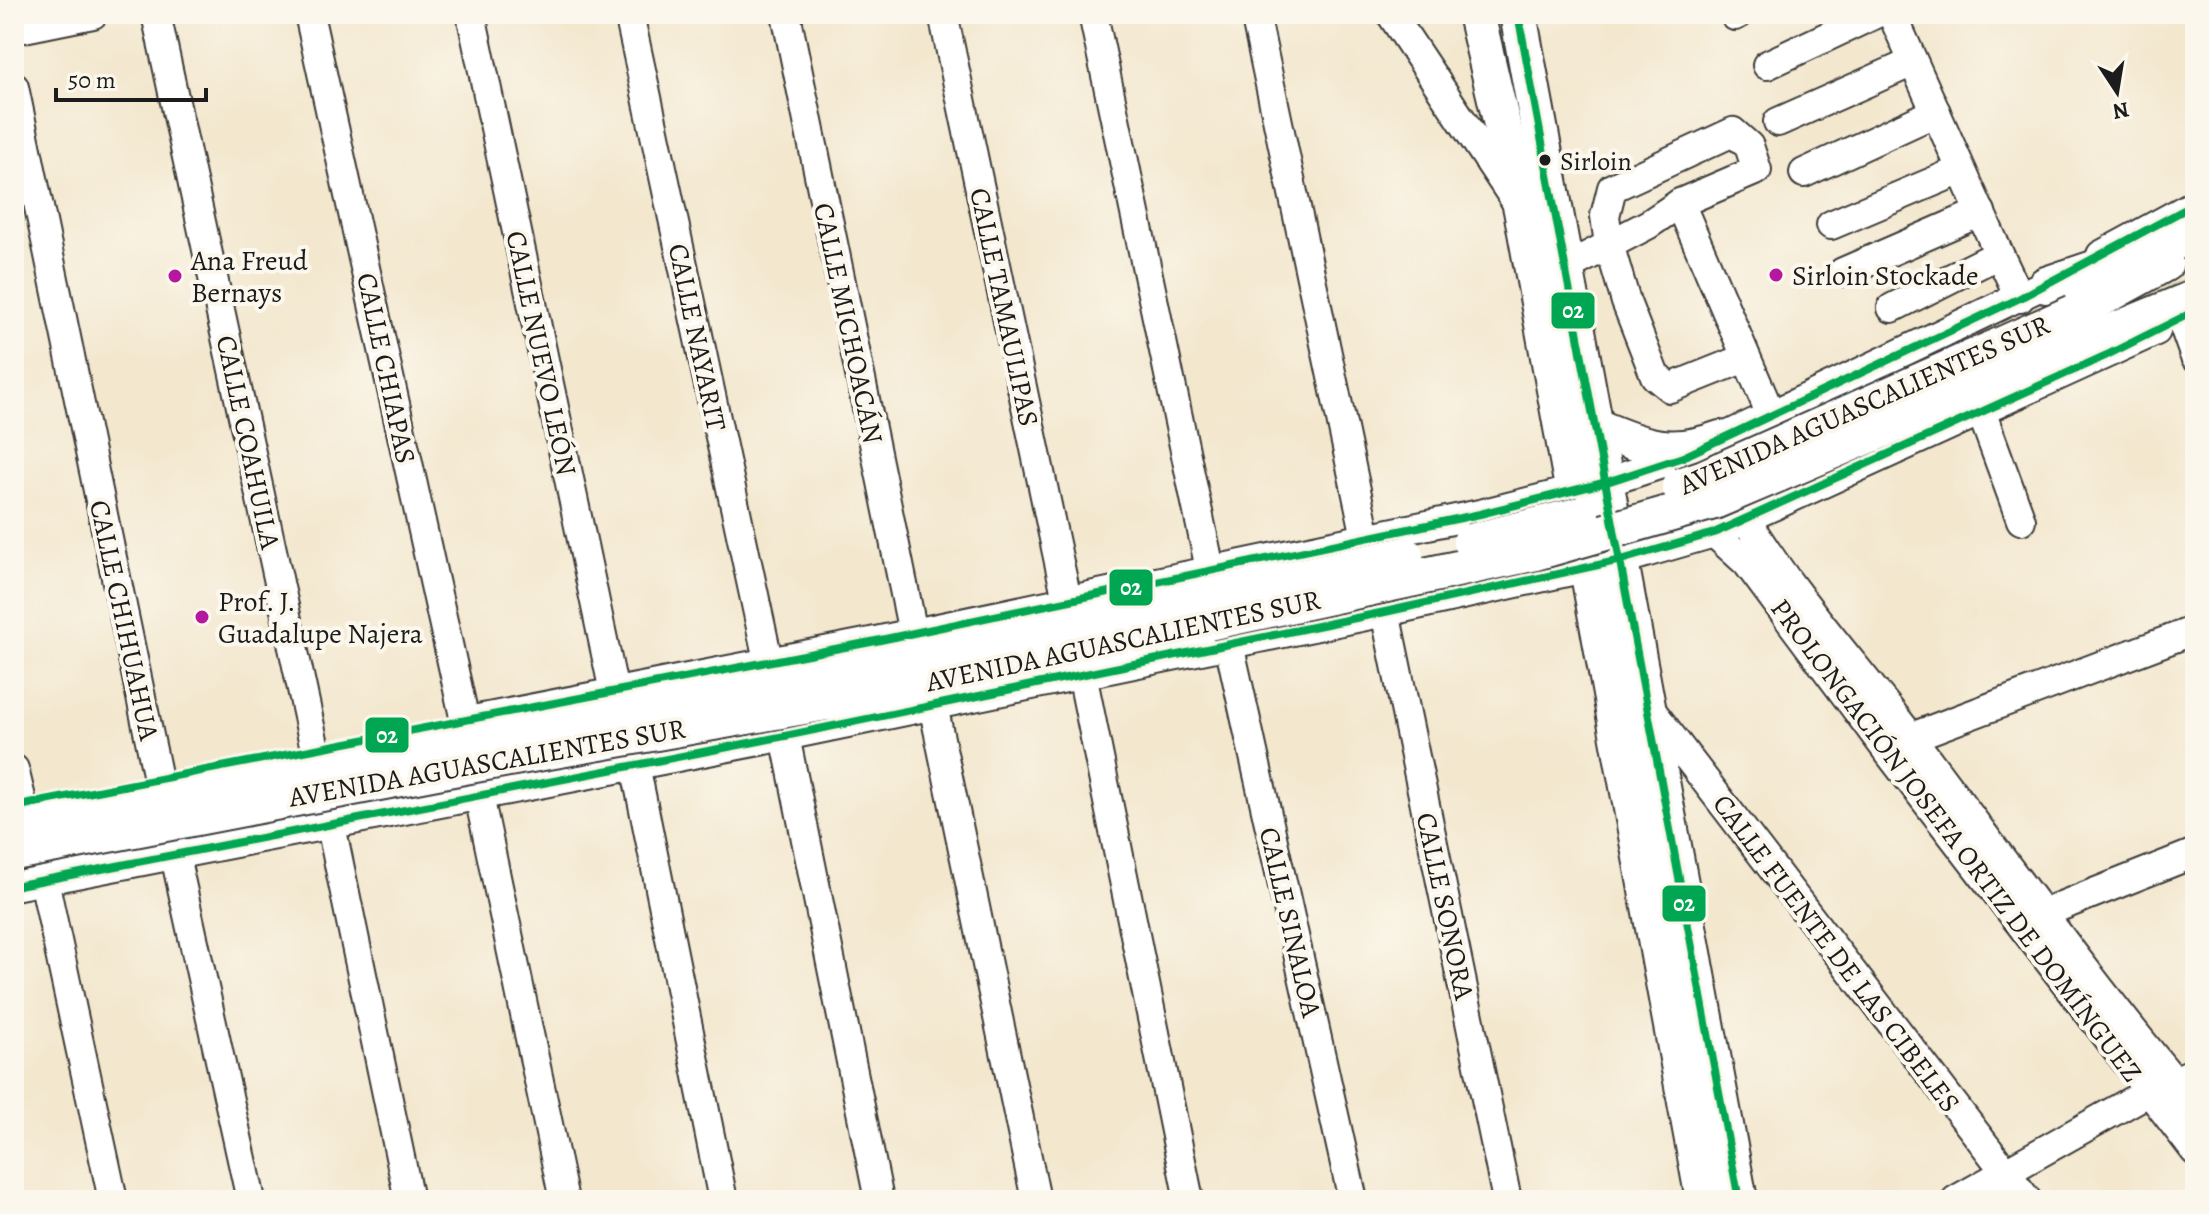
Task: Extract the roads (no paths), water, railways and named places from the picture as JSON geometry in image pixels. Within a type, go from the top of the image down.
[{"type":"main road","points":[[1476,14],[1590,487],[1605,564],[1704,1200]]},
{"type":"main road","points":[[1518,14],[1596,427],[1590,487]]},
{"type":"main road","points":[[2033,291],[2195,235]]},
{"type":"main road","name":"AVENIDA AGUASCALIENTES SUR","points":[[2078,329],[2195,247]]},
{"type":"main road","name":"AVENIDA AGUASCALIENTES SUR","points":[[14,852],[431,772],[825,687],[1214,608],[1622,504],[1704,478],[2078,329],[2190,309]]},
{"type":"main road","points":[[1596,427],[1627,441],[1657,449],[1689,448],[1720,439]]},
{"type":"main road","points":[[1605,564],[1648,706],[1739,1200]]},
{"type":"main road","points":[[1148,661],[1104,661],[1066,667],[1031,647],[1064,612],[1116,598],[1163,579]]},
{"type":"main road","name":"AVENIDA AGUASCALIENTES SUR","points":[[17,813],[825,687]]},
{"type":"street","points":[[14,30],[93,14]]},
{"type":"street","name":"CALLE COAHUILA","points":[[156,14],[409,1200]]},
{"type":"street","name":"CALLE CHIAPAS","points":[[309,14],[465,721]]},
{"type":"street","name":"CALLE NUEVO LEÓN","points":[[471,14],[614,692]]},
{"type":"street","name":"CALLE NAYARIT","points":[[629,14],[768,660]]},
{"type":"street","name":"CALLE MICHOACÁN","points":[[786,14],[913,633]]},
{"type":"street","name":"CALLE TAMAULIPAS","points":[[943,14],[1067,600]]},
{"type":"street","name":"CALLE SINALOA","points":[[1093,14],[1214,608],[1353,1200]]},
{"type":"street","points":[[1255,14],[1366,537]]},
{"type":"street","points":[[1391,14],[1522,210]]},
{"type":"street","points":[[1767,65],[1875,14]]},
{"type":"street","points":[[1892,14],[1999,254],[2033,291]]},
{"type":"street","points":[[1778,122],[1913,62]]},
{"type":"street","name":"CALLE CHIHUAHUA","points":[[14,87],[158,779],[251,1200]]},
{"type":"street","points":[[1804,173],[1936,112]]},
{"type":"street","points":[[1565,268],[1609,244],[1649,224],[1680,203],[1757,170],[1749,146],[1733,132],[1612,188],[1605,216],[1609,244],[1626,302],[1655,376],[1670,388],[1745,358]]},
{"type":"street","points":[[1831,225],[1961,170]]},
{"type":"street","points":[[1680,203],[1771,415]]},
{"type":"street","name":"AVENIDA AGUASCALIENTES SUR","points":[[14,886],[785,736],[1148,661],[1214,608],[1366,537],[1590,487],[1683,457],[2033,291],[2195,204]]},
{"type":"street","points":[[1843,272],[1981,212]]},
{"type":"street","points":[[1892,308],[1999,254]]},
{"type":"street","points":[[2190,309],[2195,357]]},
{"type":"street","name":"AVENIDA AGUASCALIENTES SUR","points":[[17,813],[158,779],[913,633],[1163,579],[1214,608],[1385,612],[1605,564],[1714,533],[2107,355],[2190,309]]},
{"type":"street","points":[[1981,411],[2021,520]]},
{"type":"street","name":"PROLONGACIÓN JOSEFA ORTIZ DE DOMÍNGUEZ","points":[[1683,457],[1669,472],[1667,489],[1676,513],[1692,527],[1714,533],[1747,563],[1885,748],[2195,1106]]},
{"type":"street","points":[[1520,504],[1551,512],[1559,524],[1563,550],[1561,560],[1546,577]]},
{"type":"street","name":"PROLONGACIÓN JOSEFA ORTIZ DE DOMÍNGUEZ","points":[[1745,518],[1765,551],[2172,1082],[2195,1151]]},
{"type":"street","name":"CALLE SONORA","points":[[1385,612],[1507,1200]]},
{"type":"street","points":[[1885,748],[2195,630]]},
{"type":"street","points":[[1082,674],[1189,1200]]},
{"type":"street","points":[[933,705],[1036,1200]]},
{"type":"street","name":"CALLE FUENTE DE LAS CIBELES","points":[[1648,706],[2027,1200]]},
{"type":"street","points":[[785,736],[879,1200]]},
{"type":"street","points":[[635,765],[723,1200]]},
{"type":"street","points":[[14,769],[17,813]]},
{"type":"street","points":[[479,796],[564,1200]]},
{"type":"street","points":[[2041,914],[2195,853]]},
{"type":"street","points":[[44,880],[113,1200]]},
{"type":"street","points":[[1956,1200],[2172,1082]]},
{"type":"place","name":"Sirloin","points":[[1545,160]]},
{"type":"place","name":"Sirloin Stockade","points":[[1776,275]]},
{"type":"place","name":"Ana Freud Bernays","points":[[175,276]]},
{"type":"place","name":"Prof. J. Guadalupe Najera","points":[[202,617]]}]
